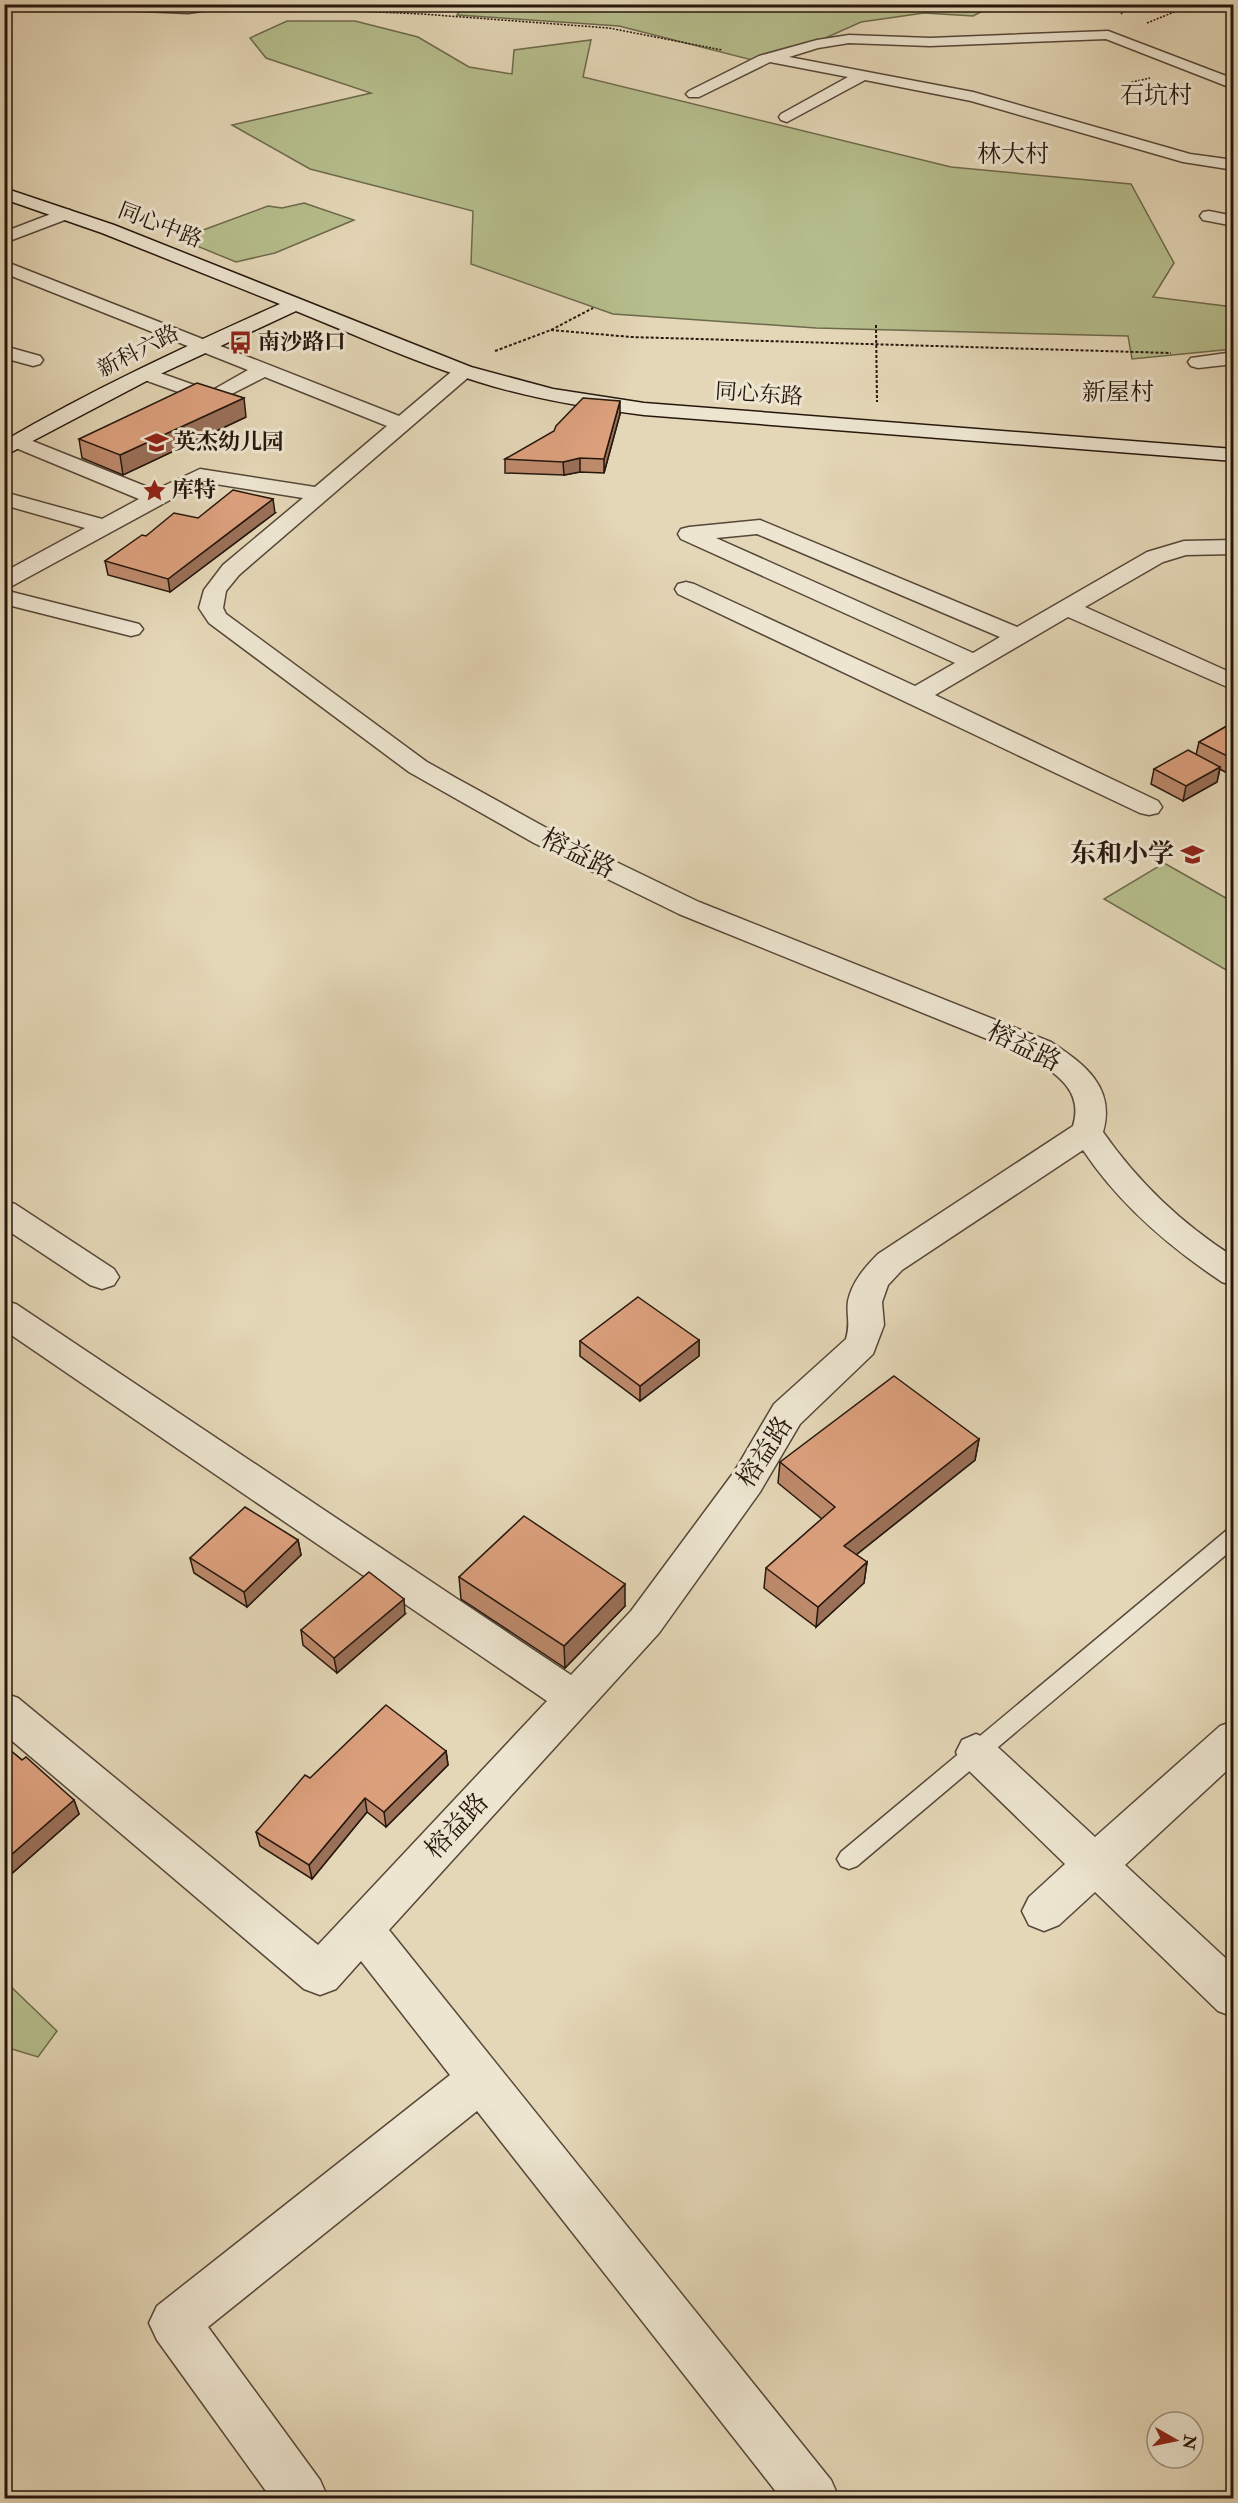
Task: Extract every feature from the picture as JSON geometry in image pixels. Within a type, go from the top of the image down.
[{"type":"street","points":[[120,4],[120,6],[188,9],[209,6],[263,6]]},
{"type":"street","points":[[694,94],[766,58],[817,44],[849,39],[930,42],[1108,36],[1233,85]]},
{"type":"street","points":[[766,58],[973,97],[1189,159],[1233,165]]},
{"type":"street","points":[[1196,70],[1224,63]]},
{"type":"street","points":[[788,117],[862,76]]},
{"type":"street","name":"同心中路","points":[[4,193],[297,303]]},
{"type":"street","points":[[6,236],[64,214]]},
{"type":"street","points":[[1209,216],[1233,221]]},
{"type":"street","points":[[4,266],[401,424]]},
{"type":"street","name":"新科六路","points":[[11,446],[202,346],[297,303]]},
{"type":"street","name":"同心东路","points":[[297,303],[459,369],[503,384],[593,404],[1233,455]]},
{"type":"street","points":[[4,352],[33,360]]},
{"type":"street","points":[[1198,362],[1233,358]]},
{"type":"street","name":"榕益路","points":[[4,1710],[320,1974],[645,1622],[747,1482],[788,1414],[861,1345],[867,1325],[865,1302],[873,1280],[890,1262],[1088,1131],[1092,1109],[1084,1087],[1067,1067],[1040,1049],[690,908],[543,837],[418,767],[217,618],[211,608],[215,590],[231,570],[401,424],[459,369]]},
{"type":"street","points":[[146,374],[212,398],[263,370]]},
{"type":"street","points":[[11,446],[155,498]]},
{"type":"street","points":[[4,581],[200,475],[319,494]]},
{"type":"street","points":[[4,498],[104,526]]},
{"type":"street","points":[[974,662],[689,534],[760,526],[1017,636]]},
{"type":"street","points":[[916,696],[1167,552],[1184,548],[1233,547]]},
{"type":"street","points":[[686,589],[1149,807]]},
{"type":"street","points":[[4,597],[131,629]]},
{"type":"street","points":[[1067,608],[1233,683]]},
{"type":"street","points":[[1088,1131],[1105,1160],[1163,1222],[1199,1251],[1233,1274]]},
{"type":"street","points":[[4,1212],[102,1277]]},
{"type":"street","points":[[4,1313],[576,1698]]},
{"type":"street","points":[[1044,1911],[1233,1738]]},
{"type":"street","points":[[976,1752],[1233,1996]]},
{"type":"street","points":[[362,1929],[813,2499]]},
{"type":"street","points":[[302,2499],[174,2323],[481,2079]]},
{"type":"lane","points":[[849,1859],[1233,1536]]},
{"type":"path","points":[[1108,36],[1194,4]]},
{"type":"path","points":[[263,6],[422,14],[609,28],[766,58]]},
{"type":"path","points":[[459,369],[551,330],[593,308]]},
{"type":"path","points":[[876,325],[877,427]]},
{"type":"path","points":[[551,330],[631,337],[1185,354],[1198,362]]},
{"type":"green space","points":[[464,4],[994,5],[973,16],[924,13],[861,22],[781,58],[764,63],[619,26],[457,15]]},
{"type":"green space","points":[[287,21],[355,21],[418,37],[469,67],[512,74],[514,50],[591,40],[583,77],[951,167],[1131,184],[1174,263],[1153,297],[1233,307],[1233,349],[1132,359],[1128,336],[816,328],[613,314],[471,264],[473,211],[310,169],[232,125],[371,93],[266,58],[250,38]]},
{"type":"green space","points":[[304,203],[354,220],[275,253],[236,262],[192,244],[187,236],[268,206],[282,208]]},
{"type":"green space","points":[[1164,863],[1233,902],[1233,974],[1104,899]]},
{"type":"green space","points":[[4,1980],[57,2031],[38,2057],[5,2047]]},
{"type":"building","points":[[197,383],[244,398],[120,455],[79,439]]},
{"type":"building","points":[[583,398],[620,401],[604,459],[580,458],[563,462],[505,459],[554,431]]},
{"type":"building","points":[[233,490],[273,499],[168,579],[105,561],[142,535],[146,536],[174,513],[198,518]]},
{"type":"building","points":[[1232,723],[1233,757],[1199,742]]},
{"type":"building","points":[[1188,750],[1220,767],[1186,786],[1154,769]]},
{"type":"building","points":[[638,1297],[699,1340],[640,1386],[580,1341]]},
{"type":"building","points":[[894,1376],[979,1439],[844,1546],[867,1562],[818,1607],[766,1568],[835,1507],[780,1462]]},
{"type":"building","points":[[245,1507],[298,1540],[244,1592],[190,1558]]},
{"type":"building","points":[[524,1516],[625,1584],[564,1646],[459,1577]]},
{"type":"building","points":[[369,1572],[404,1599],[334,1658],[301,1630]]},
{"type":"building","points":[[386,1705],[446,1751],[384,1812],[365,1798],[309,1865],[256,1832],[305,1775],[310,1778]]},
{"type":"building","points":[[4,1745],[22,1760],[26,1757],[74,1800],[4,1861]]},
{"type":"place","name":"南沙路口","points":[[240,342]]},
{"type":"place","name":"英杰幼儿园","points":[[156,442]]},
{"type":"place","name":"库特","points":[[154,490]]},
{"type":"place","name":"东和小学","points":[[1192,854]]},
{"type":"district","name":"石坑村","points":[[1156,95]]},
{"type":"district","name":"林大村","points":[[1013,154]]},
{"type":"district","name":"新屋村","points":[[1118,392]]}]
